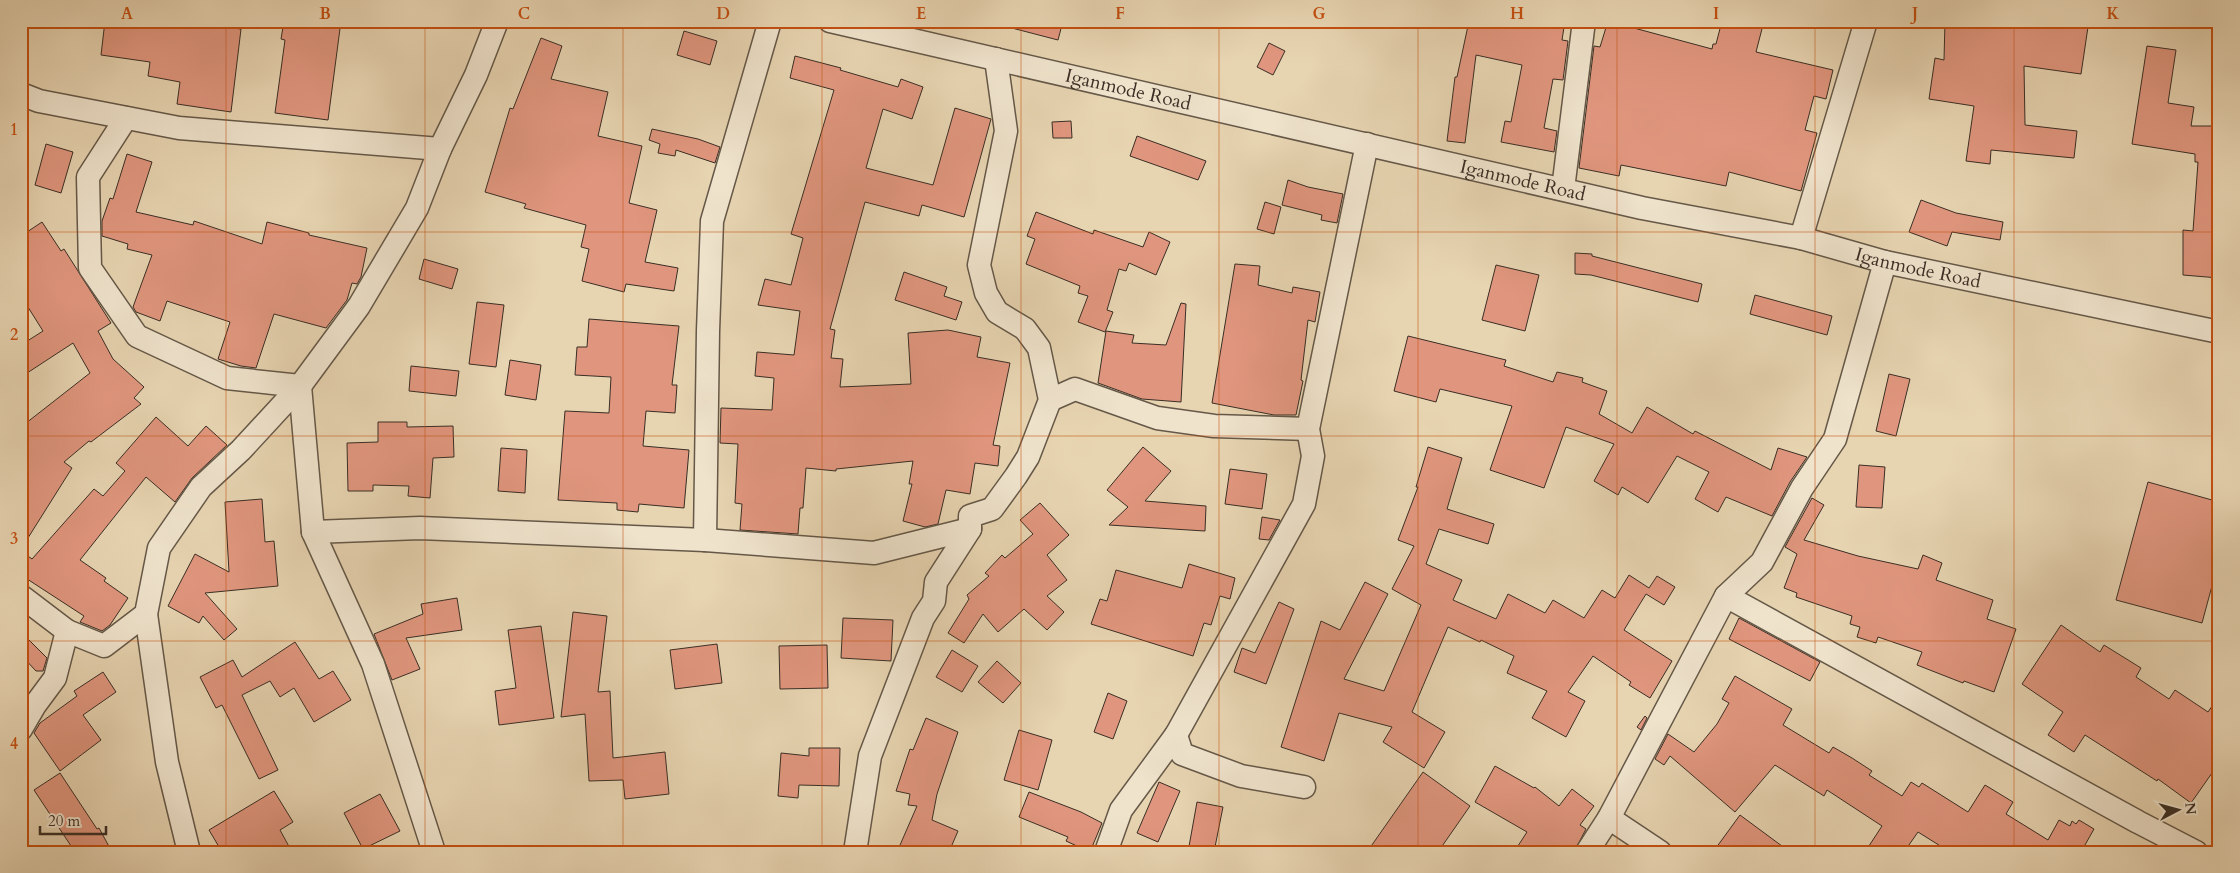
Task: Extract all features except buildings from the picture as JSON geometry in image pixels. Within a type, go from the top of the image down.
[{"type":"street","points":[[189,852],[167,762],[146,614],[159,548],[202,487],[241,450],[300,386],[360,306],[417,208],[440,149],[476,75],[497,21]]},
{"type":"street","points":[[705,540],[708,331],[712,221],[770,21]]},
{"type":"street","name":"Iganmode Road","points":[[830,21],[1642,208],[1801,238],[1885,262],[2219,332]]},
{"type":"street","points":[[1563,189],[1584,21]]},
{"type":"street","points":[[1801,238],[1866,21]]},
{"type":"street","points":[[855,852],[870,756],[923,618],[934,601],[936,582],[970,529],[970,516],[992,509],[1028,457],[1050,400],[1039,348],[1025,330],[997,312],[986,293],[979,265],[1006,131],[996,59]]},
{"type":"street","points":[[21,94],[39,101],[179,128],[440,149]]},
{"type":"street","points":[[126,118],[88,178],[90,268],[137,336],[226,378],[300,386]]},
{"type":"street","points":[[1106,852],[1122,810],[1176,735],[1304,504],[1313,456],[1308,429],[1367,144]]},
{"type":"street","points":[[1587,852],[1609,818],[1726,596],[1762,562],[1802,488],[1835,438],[1885,262]]},
{"type":"street","points":[[300,386],[313,532],[373,664],[434,852]]},
{"type":"street","points":[[1050,400],[1075,390],[1157,418],[1214,426],[1308,429]]},
{"type":"street","points":[[313,532],[420,528],[705,540],[874,553],[970,529]]},
{"type":"street","points":[[21,596],[67,631],[104,646],[146,614]]},
{"type":"street","points":[[1726,596],[2196,852]]},
{"type":"street","points":[[21,729],[35,705],[55,678],[67,631]]},
{"type":"street","points":[[1176,735],[1182,754],[1241,776],[1304,787]]},
{"type":"street","points":[[1609,818],[1660,852]]}]
